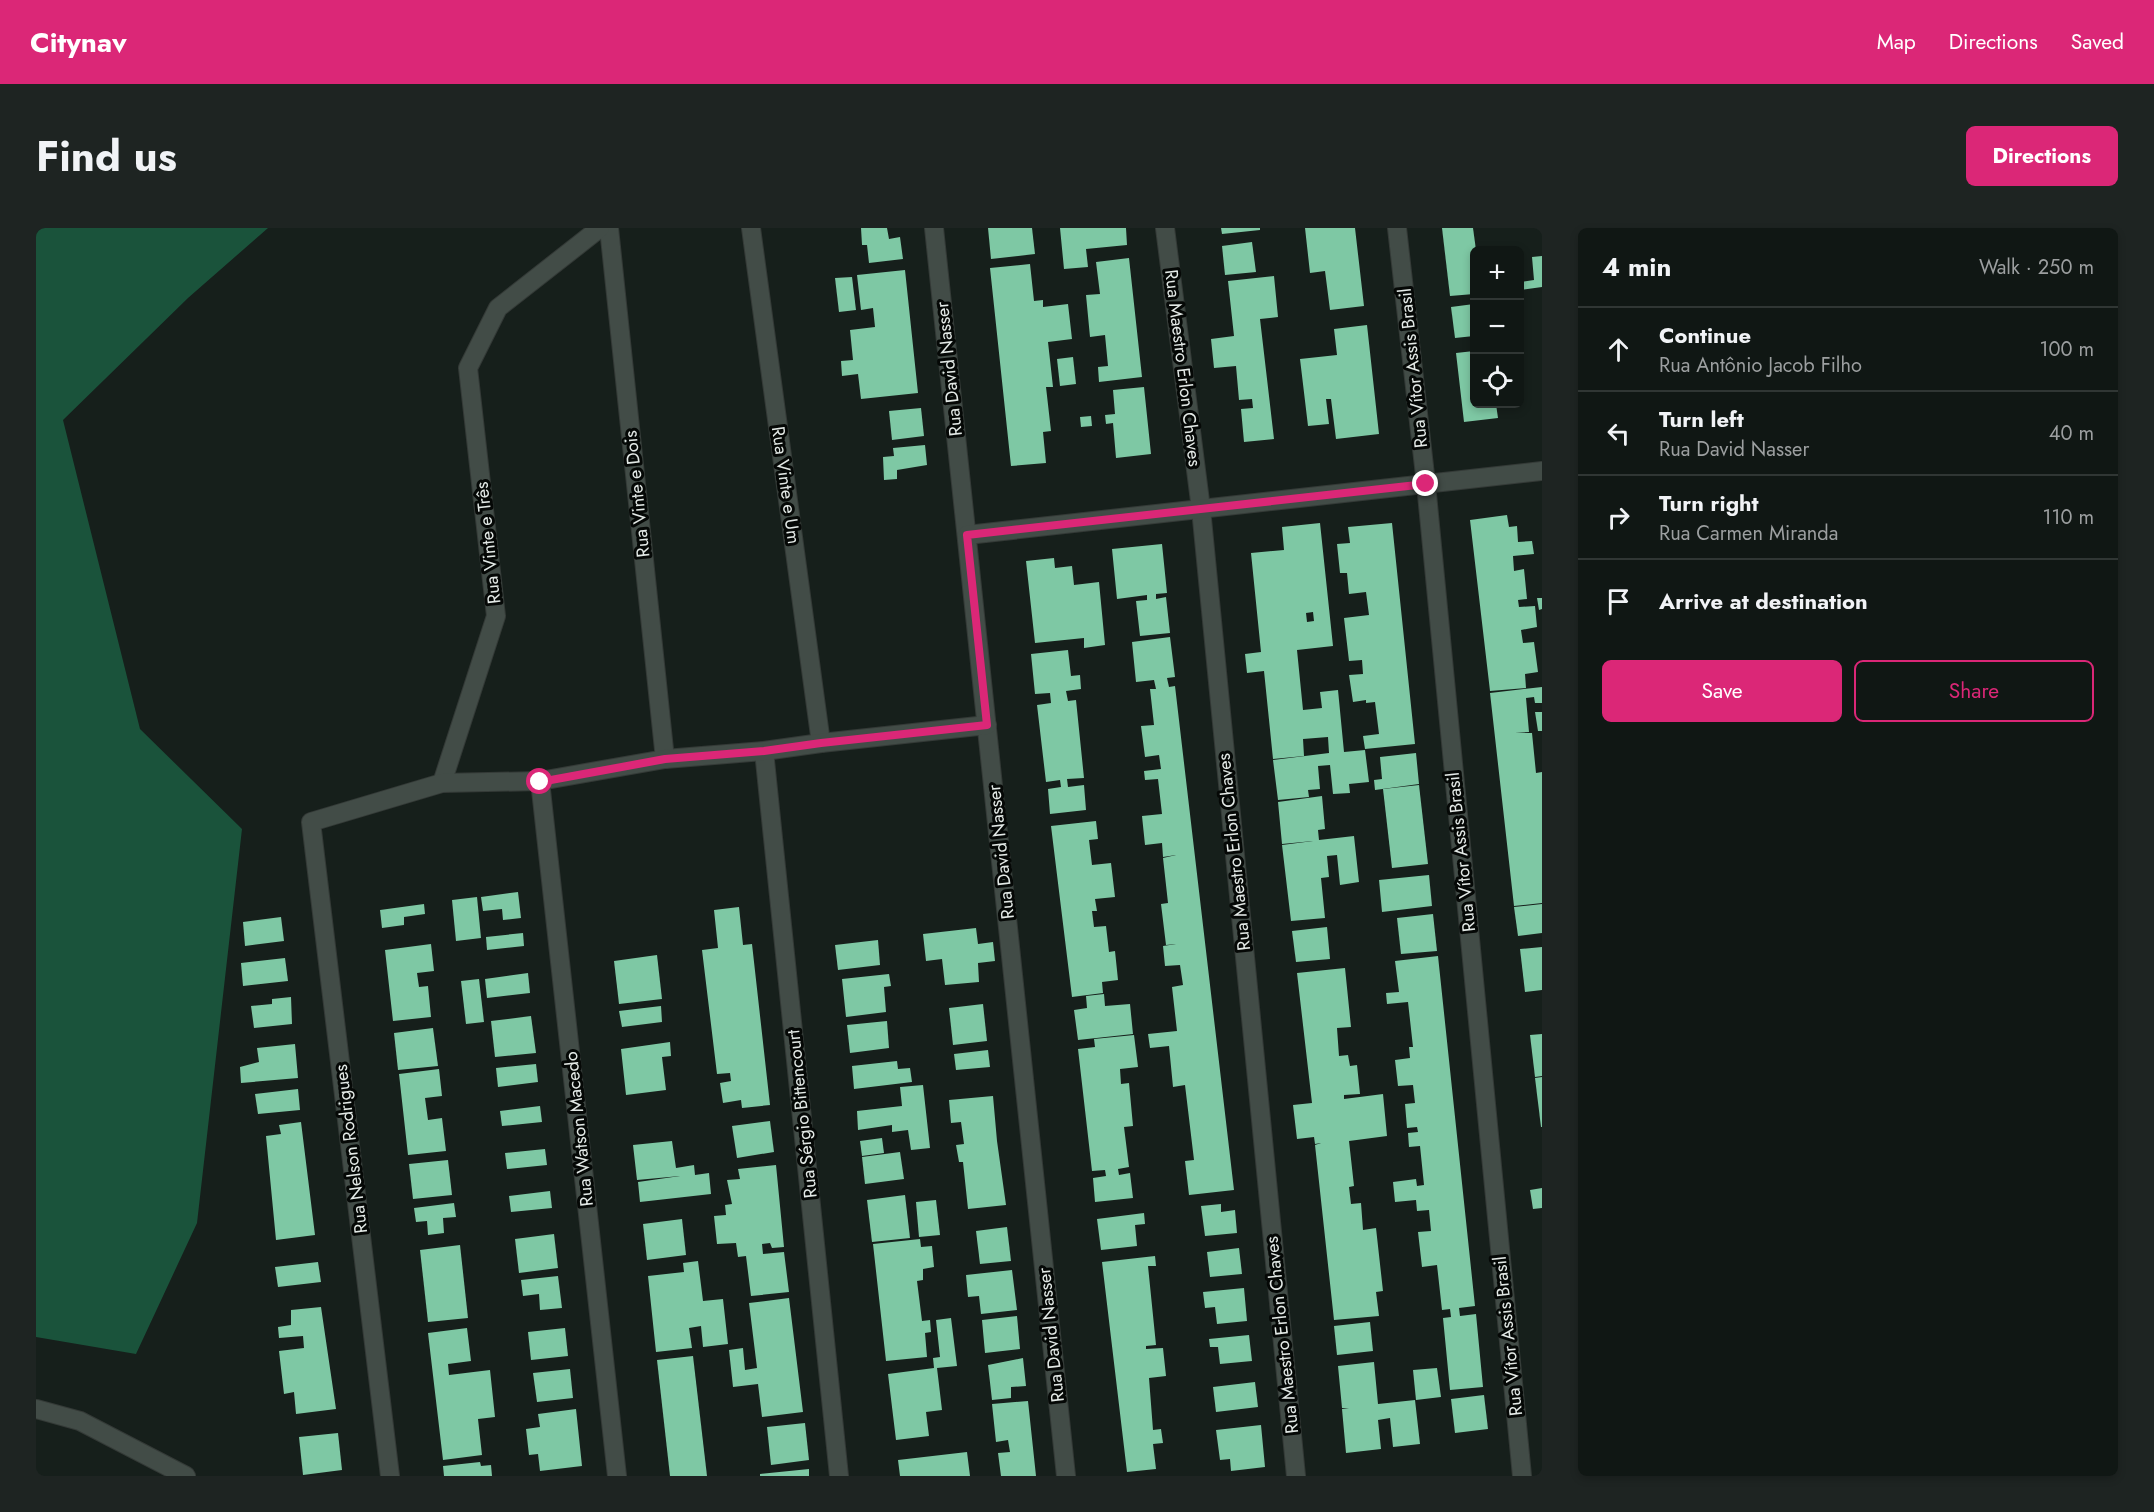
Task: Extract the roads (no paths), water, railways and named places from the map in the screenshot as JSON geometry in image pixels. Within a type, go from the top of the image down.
[{"type":"street","name":"Rua Vinte e Três","points":[[442,783],[496,615],[468,368],[498,308],[600,228]]},
{"type":"street","name":"Rua Vinte e Dois","points":[[609,228],[665,759]]},
{"type":"street","name":"Rua Vinte e Um","points":[[751,228],[821,743]]},
{"type":"street","name":"Rua David Nasser","points":[[934,228],[1066,1476]]},
{"type":"street","name":"Rua Maestro Erlon Chaves","points":[[1165,228],[1201,509],[1296,1476]]},
{"type":"street","name":"Rua Vítor Assis Brasil","points":[[1397,228],[1426,484],[1522,1476]]},
{"type":"street","points":[[967,535],[1542,471]]},
{"type":"street","points":[[442,783],[540,782],[665,759],[764,751],[987,725]]},
{"type":"street","name":"Rua Sérgio Bittencourt","points":[[764,751],[839,1476]]},
{"type":"street","name":"Rua Watson Macedo","points":[[540,782],[617,1476]]},
{"type":"street","name":"Rua Nelson Rodrigues","points":[[390,1476],[311,822],[442,783]]},
{"type":"street","points":[[36,1409],[80,1421],[186,1476]]}]
